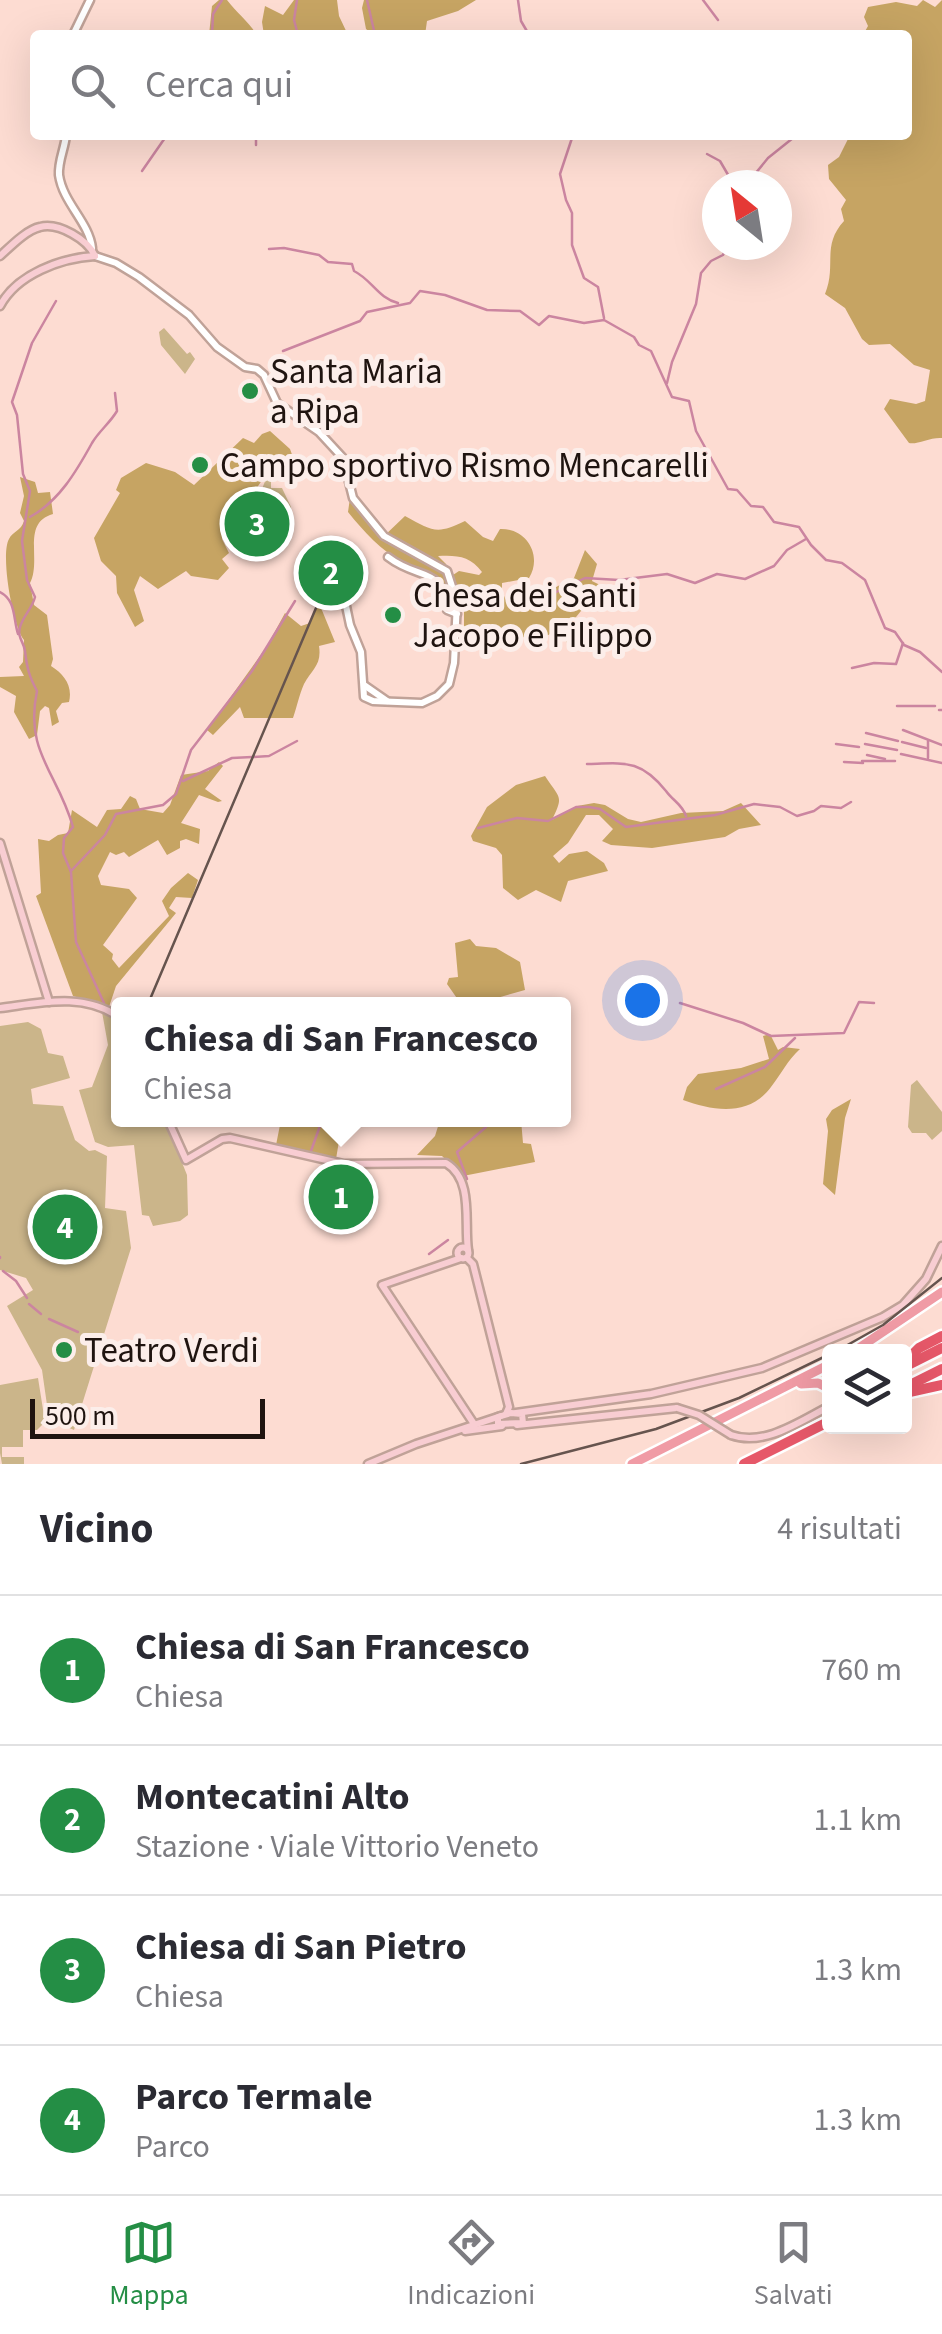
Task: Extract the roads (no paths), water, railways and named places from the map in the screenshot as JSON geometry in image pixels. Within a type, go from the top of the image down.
[{"type":"highway","points":[[912,1352],[942,1336]]},
{"type":"highway","points":[[912,1366],[940,1361]]},
{"type":"highway","points":[[912,1382],[940,1361]]},
{"type":"highway","points":[[912,1387],[942,1385]]},
{"type":"highway","points":[[744,1464],[822,1427]]},
{"type":"highway","points":[[755,1464],[822,1427]]},
{"type":"main road","points":[[0,256],[43,226],[78,237],[93,252],[57,263],[16,286],[0,306]]},
{"type":"main road","points":[[1,848],[49,1002]]},
{"type":"main road","points":[[0,1008],[49,1002],[87,1003],[111,1014]]},
{"type":"main road","points":[[171,1127],[186,1160],[230,1138],[344,1164],[443,1162],[452,1166],[462,1178],[466,1239],[463,1253],[444,1266],[382,1284],[474,1424]]},
{"type":"main road","points":[[411,1446],[478,1428],[502,1426],[541,1409],[654,1393],[762,1368],[867,1324],[910,1300],[928,1277],[942,1246]]},
{"type":"main road","points":[[463,1253],[473,1263],[508,1407],[497,1420],[502,1426]]},
{"type":"main road","points":[[866,1344],[942,1292]]},
{"type":"main road","points":[[870,1344],[879,1336]]},
{"type":"main road","points":[[634,1463],[746,1407],[822,1378]]},
{"type":"main road","points":[[746,1407],[822,1379]]},
{"type":"main road","points":[[801,1384],[822,1380]]},
{"type":"main road","points":[[368,1464],[504,1415],[535,1423],[677,1408],[698,1414],[730,1436],[758,1439],[822,1408]]},
{"type":"street","points":[[75,30],[90,0]]},
{"type":"street","points":[[65,140],[60,175],[67,200],[90,237],[93,252],[140,277],[188,315],[217,347],[264,375],[277,403],[320,432],[342,458],[354,498],[384,536],[447,571],[457,614],[454,669],[446,689],[424,702],[368,700],[362,693],[362,652],[350,625],[340,577]]},
{"type":"street","points":[[388,557],[440,582],[447,610],[457,614]]},
{"type":"waterway","points":[[212,30],[213,14],[222,0]]},
{"type":"waterway","points":[[297,0],[297,30]]},
{"type":"waterway","points":[[367,0],[374,30]]},
{"type":"waterway","points":[[518,0],[526,30]]},
{"type":"waterway","points":[[703,0],[718,20]]},
{"type":"waterway","points":[[142,171],[164,140]]},
{"type":"waterway","points":[[256,140],[256,145]]},
{"type":"waterway","points":[[571,140],[560,174],[572,213],[572,245],[584,278],[598,287],[604,318]]},
{"type":"waterway","points":[[758,170],[790,140]]},
{"type":"waterway","points":[[707,154],[720,161],[725,170]]},
{"type":"waterway","points":[[269,249],[284,248],[319,255],[328,262],[352,264],[354,271],[398,303]]},
{"type":"waterway","points":[[667,383],[696,304],[701,273],[713,260]]},
{"type":"waterway","points":[[283,351],[360,321],[367,312],[410,303],[420,291],[487,310],[520,311],[539,325],[549,316],[584,323],[604,320],[651,351],[672,397],[689,401],[696,431],[728,489],[737,490],[751,506],[763,507],[774,522],[799,527],[826,560],[842,563],[865,580],[885,628],[942,672]]},
{"type":"waterway","points":[[56,301],[32,343],[12,402],[23,474],[30,491],[22,541],[27,580],[35,597],[19,634],[37,691],[34,712],[39,747],[73,827],[64,838],[63,853],[71,872],[76,942],[104,1003]]},
{"type":"waterway","points":[[30,517],[50,503],[80,465],[117,411],[115,393]]},
{"type":"waterway","points":[[540,600],[585,578],[619,580],[667,574],[695,583],[717,574],[745,579],[774,566],[787,550],[806,539]]},
{"type":"waterway","points":[[0,592],[11,605],[18,634]]},
{"type":"waterway","points":[[71,871],[105,835],[116,814],[163,805],[176,794],[191,750],[252,671],[295,601]]},
{"type":"waterway","points":[[852,668],[896,664],[903,643]]},
{"type":"waterway","points":[[897,706],[935,706]]},
{"type":"waterway","points":[[903,730],[942,745]]},
{"type":"waterway","points":[[866,733],[898,741]]},
{"type":"waterway","points":[[254,757],[269,756],[297,741]]},
{"type":"waterway","points":[[928,741],[928,758]]},
{"type":"waterway","points":[[902,742],[926,748]]},
{"type":"waterway","points":[[836,744],[859,747]]},
{"type":"waterway","points":[[865,744],[897,750]]},
{"type":"waterway","points":[[901,754],[942,763]]},
{"type":"waterway","points":[[867,755],[885,759]]},
{"type":"waterway","points":[[183,781],[232,758],[252,757]]},
{"type":"waterway","points":[[862,761],[895,761]]},
{"type":"waterway","points":[[844,762],[863,763]]},
{"type":"waterway","points":[[587,764],[640,768],[657,781],[686,816]]},
{"type":"waterway","points":[[478,828],[517,818],[548,821],[576,807],[600,809],[626,827],[715,815],[754,804],[780,807],[797,816],[821,806],[841,808],[851,802]]},
{"type":"waterway","points":[[680,1003],[771,1036],[844,1033],[859,1002],[874,1003]]},
{"type":"waterway","points":[[716,1089],[765,1067],[795,1038]]},
{"type":"waterway","points":[[311,1151],[320,1127]]},
{"type":"waterway","points":[[467,1179],[457,1152],[486,1127]]},
{"type":"waterway","points":[[429,1254],[448,1240]]},
{"type":"waterway","points":[[3,1271],[16,1281],[27,1298]]},
{"type":"waterway","points":[[29,1304],[41,1314]]},
{"type":"waterway","points":[[49,1319],[78,1332]]},
{"type":"waterway","points":[[712,1418],[738,1405]]},
{"type":"waterway","points":[[634,1457],[705,1422]]},
{"type":"railway","points":[[151,997],[330,575]]},
{"type":"railway","points":[[849,1344],[883,1325],[942,1278]]},
{"type":"railway","points":[[521,1464],[656,1429],[739,1398],[822,1358]]},
{"type":"place","name":"Santa Maria a Ripa","points":[[250,391]]},
{"type":"place","name":"Campo sportivo Rismo Mencarelli","points":[[200,465]]},
{"type":"place","name":"Chiesa di San Pietro","points":[[257,524]]},
{"type":"place","name":"Montecatini Alto","points":[[331,573]]},
{"type":"place","name":"Chesa dei Santi Jacopo e Filippo","points":[[393,615]]},
{"type":"place","name":"Chiesa di San Francesco","points":[[341,1197]]},
{"type":"place","name":"Parco Termale","points":[[65,1227]]},
{"type":"place","name":"Teatro Verdi","points":[[64,1350]]}]
